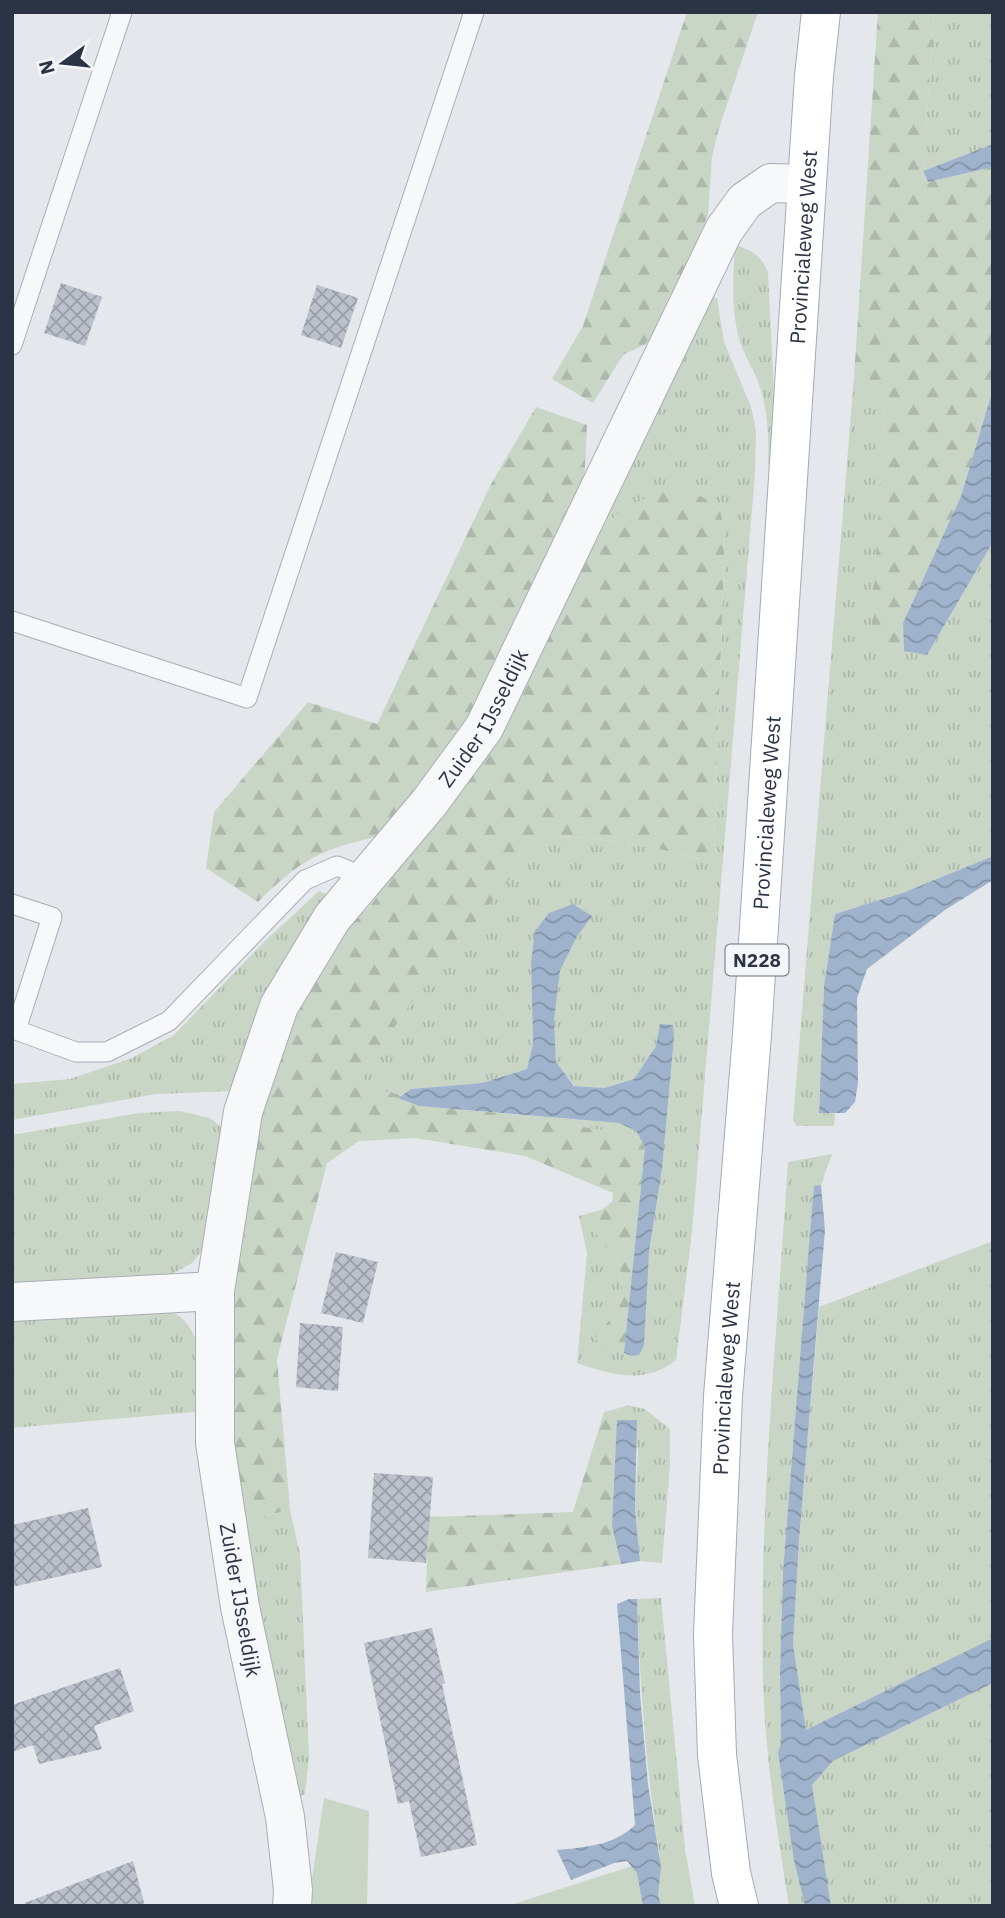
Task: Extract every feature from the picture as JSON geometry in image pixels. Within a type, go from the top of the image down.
[{"type":"main road","name":"Provincialeweg West","points":[[739,1906],[731,1872],[717,1755],[713,1634],[723,1396],[752,1034],[814,76],[821,12]]},
{"type":"street","name":"Zuider IJsseldijk","points":[[292,1906],[293,1890],[285,1817],[240,1607],[215,1443],[215,1291],[243,1112],[279,1006],[331,918],[429,803],[484,728],[724,230],[745,201],[771,183],[807,184]]},
{"type":"street","points":[[12,1302],[215,1291]]},
{"type":"lane","points":[[12,345],[122,12]]},
{"type":"lane","points":[[12,621],[247,698],[474,12]]},
{"type":"lane","points":[[12,904],[52,917],[16,1030],[76,1052],[107,1052],[169,1021],[305,880],[337,866],[367,878]]},
{"type":"green space","points":[[687,12],[758,12],[719,128],[712,157],[708,215],[659,331],[644,345],[623,355],[593,403],[552,379],[583,326]]},
{"type":"green space","points":[[878,12],[934,12],[923,171],[928,182],[993,167],[993,389],[961,496],[903,623],[904,651],[871,642],[885,400],[854,377]]},
{"type":"green space","points":[[934,12],[993,12],[993,144],[923,171]]},
{"type":"green space","points":[[735,245],[755,254],[768,272],[775,414],[772,454],[768,465],[764,400],[736,327],[733,281]]},
{"type":"green space","points":[[717,298],[724,342],[751,407],[756,430],[755,474],[692,1232],[676,1360],[652,1373],[615,1374],[577,1363],[587,1253],[579,1216],[601,1210],[594,1230],[619,1260],[622,1288],[610,1319],[596,1338],[603,1350],[625,1346],[624,1353],[649,1252],[662,1169],[674,1038],[656,1046],[634,1079],[604,1088],[575,1086],[556,1063],[554,1020],[560,971],[576,938],[592,915],[531,962],[533,1044],[527,1069],[482,1083],[411,1089],[401,1095],[357,1087],[402,1015],[519,867],[554,836],[628,843],[700,859],[714,844],[725,530],[719,507],[623,509],[602,529],[703,303]]},
{"type":"green space","points":[[854,377],[885,400],[872,642],[927,655],[993,542],[993,856],[905,892],[835,914],[824,986],[819,1112],[835,1114],[834,1126],[797,1126],[793,1120]]},
{"type":"green space","points":[[536,407],[587,425],[583,507],[492,685],[381,836],[343,845],[313,858],[287,876],[258,902],[206,868],[214,812],[308,702],[377,724],[491,484]]},
{"type":"green space","points":[[661,491],[692,491],[719,507],[725,530],[714,844],[701,859],[628,843],[554,836],[519,867],[402,1015],[358,1086],[401,1095],[399,1098],[419,1106],[511,1114],[639,1137],[645,1147],[625,1346],[603,1351],[596,1338],[610,1319],[622,1288],[619,1260],[594,1230],[601,1210],[612,1202],[613,1193],[525,1156],[415,1138],[359,1141],[327,1163],[277,1359],[290,1510],[240,1521],[227,1351],[255,1119],[288,1024],[321,956],[373,902],[542,644],[602,529],[623,509]]},
{"type":"green space","points":[[319,891],[326,894],[328,902],[233,1091],[156,1094],[12,1120],[12,1084],[70,1079],[132,1058],[174,1035],[262,944]]},
{"type":"green space","points":[[179,1111],[210,1118],[221,1127],[226,1143],[207,1245],[192,1263],[157,1282],[12,1288],[12,1135],[139,1113]]},
{"type":"green space","points":[[511,1114],[619,1123],[636,1131],[639,1137]]},
{"type":"green space","points":[[832,1154],[821,1185],[814,1187],[783,1571],[781,1743],[778,1753],[794,1861],[805,1906],[789,1906],[776,1822],[764,1708],[762,1615],[770,1421],[788,1162]]},
{"type":"green space","points":[[993,1241],[993,1638],[806,1731],[793,1644],[819,1307]]},
{"type":"green space","points":[[148,1303],[174,1313],[192,1331],[200,1357],[205,1411],[12,1428],[12,1309]]},
{"type":"green space","points":[[628,1405],[645,1409],[670,1429],[670,1465],[662,1563],[640,1561],[635,1509],[638,1449],[617,1420],[619,1408]]},
{"type":"green space","points":[[619,1408],[612,1526],[621,1564],[426,1592],[428,1517],[573,1512],[604,1412]]},
{"type":"green space","points":[[290,1510],[300,1554],[309,1757],[305,1794],[299,1797],[240,1521]]},
{"type":"green space","points":[[661,1598],[685,1849],[660,1858],[644,1728],[637,1599]]},
{"type":"green space","points":[[993,1683],[993,1906],[831,1906],[811,1785],[833,1761]]},
{"type":"green space","points":[[324,1798],[369,1811],[367,1906],[308,1906]]},
{"type":"green space","points":[[685,1849],[695,1906],[507,1906]]},
{"type":"water","points":[[993,144],[993,167],[928,182],[923,171]]},
{"type":"water","points":[[993,389],[993,542],[927,655],[904,651],[903,623],[961,496]]},
{"type":"water","points":[[993,856],[993,880],[945,910],[867,969],[857,998],[858,1083],[855,1102],[845,1113],[819,1113],[824,986],[835,914],[905,892]]},
{"type":"water","points":[[573,904],[592,916],[576,938],[560,971],[554,1020],[556,1062],[574,1086],[604,1088],[634,1079],[656,1046],[660,1024],[673,1025],[662,1169],[649,1252],[644,1345],[639,1355],[632,1356],[624,1353],[645,1147],[636,1131],[619,1123],[419,1106],[398,1098],[411,1089],[482,1083],[527,1069],[533,1044],[531,962],[535,931],[549,913]]},
{"type":"water","points":[[821,1185],[825,1230],[793,1644],[806,1730],[993,1638],[993,1683],[833,1761],[812,1785],[831,1906],[805,1906],[794,1861],[778,1753],[781,1743],[783,1571],[814,1186]]},
{"type":"water","points":[[617,1420],[637,1420],[635,1509],[640,1561],[621,1564],[612,1526]]},
{"type":"water","points":[[637,1599],[640,1694],[648,1784],[661,1867],[658,1895],[661,1906],[643,1906],[637,1873],[627,1861],[614,1863],[571,1880],[557,1850],[608,1841],[635,1825],[617,1604]]},
{"type":"building","points":[[61,283],[102,297],[85,346],[44,333]]},
{"type":"building","points":[[317,285],[358,298],[341,348],[301,335]]},
{"type":"building","points":[[336,1252],[378,1262],[363,1323],[321,1313]]},
{"type":"building","points":[[300,1323],[343,1327],[338,1391],[296,1387]]},
{"type":"building","points":[[374,1473],[433,1477],[426,1563],[368,1558]]},
{"type":"building","points":[[88,1508],[102,1567],[12,1587],[12,1525]]},
{"type":"building","points":[[432,1628],[477,1845],[421,1857],[409,1801],[398,1804],[364,1643]]},
{"type":"building","points":[[120,1668],[134,1711],[94,1726],[102,1749],[39,1764],[33,1745],[12,1752],[12,1705]]},
{"type":"building","points":[[133,1861],[145,1906],[25,1906],[25,1903]]}]
